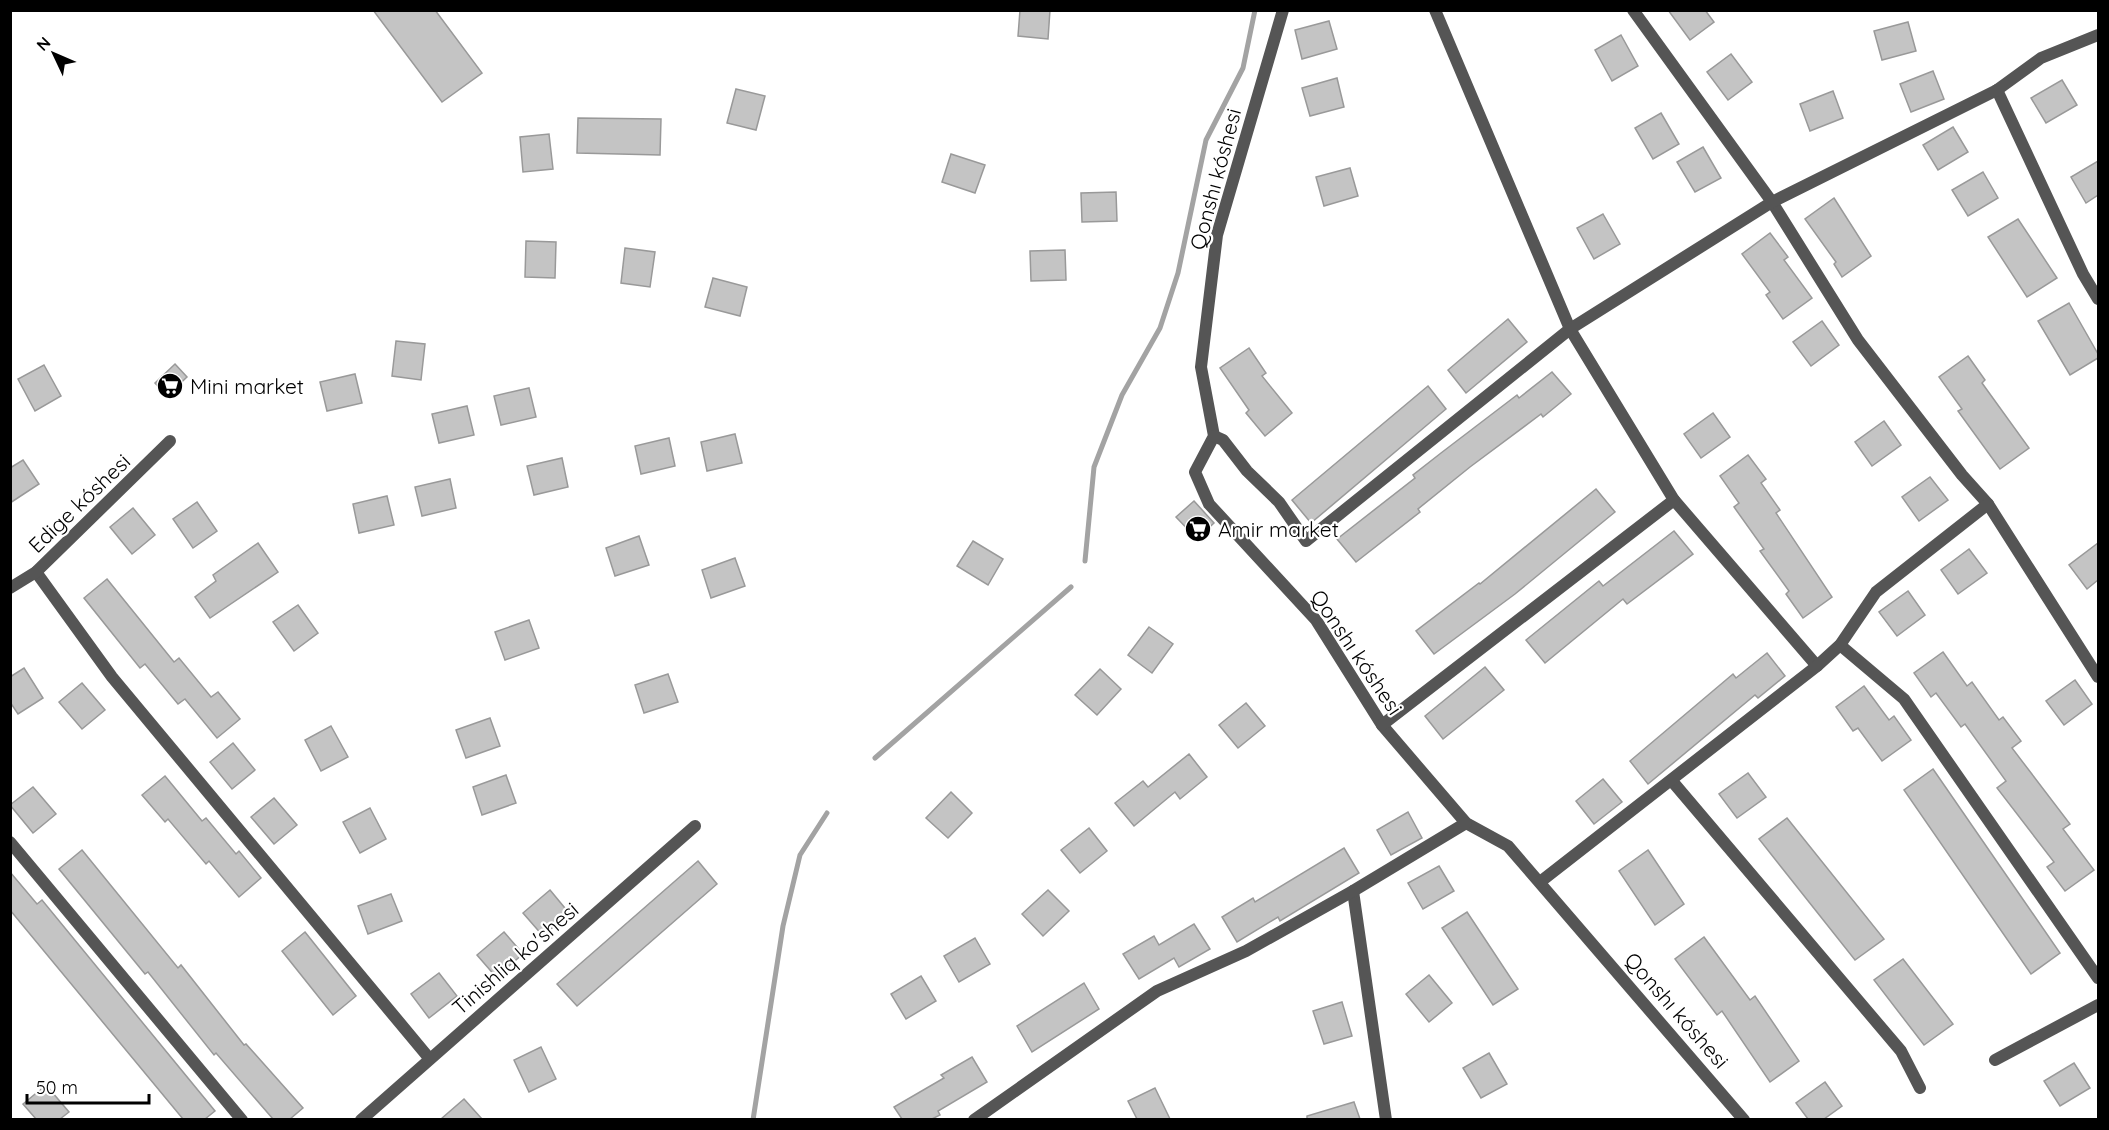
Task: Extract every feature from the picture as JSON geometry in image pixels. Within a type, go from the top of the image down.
[{"type":"street","name":"Qonshı kóshesi","points":[[1283,10],[1217,235],[1201,367],[1214,436],[1195,472],[1209,504],[1316,620],[1382,725],[1466,823],[1508,846],[1744,1119]]},
{"type":"street","points":[[1435,10],[1570,329],[1674,500],[1816,666]]},
{"type":"street","points":[[1633,10],[1772,202],[1858,340],[1962,475],[1988,504],[2098,677]]},
{"type":"street","points":[[1214,436],[1223,440],[1247,471],[1279,502],[1306,541],[1570,329],[1772,202],[1997,90],[2041,58],[2098,35]]},
{"type":"street","points":[[1997,90],[2083,274],[2098,299]]},
{"type":"street","name":"Edige kóshesi","points":[[10,588],[36,572],[170,441]]},
{"type":"street","points":[[1382,725],[1674,500]]},
{"type":"street","points":[[1540,882],[1672,781],[1816,666],[1840,645],[1876,592],[1988,504]]},
{"type":"street","points":[[36,572],[112,677],[429,1058]]},
{"type":"street","points":[[1840,645],[1904,699],[2098,978]]},
{"type":"street","points":[[1672,781],[1901,1051],[1920,1088]]},
{"type":"street","points":[[978,1118],[1157,991],[1246,951],[1353,891],[1466,823]]},
{"type":"street","name":"Tinishliq ko'shesi","points":[[361,1119],[695,826]]},
{"type":"street","points":[[10,842],[242,1119]]},
{"type":"street","points":[[1353,891],[1386,1119]]},
{"type":"street","points":[[1995,1060],[2098,1005]]},
{"type":"building","points":[[373,10],[435,10],[482,73],[442,102]]},
{"type":"building","points":[[1020,10],[1050,10],[1048,39],[1018,36]]},
{"type":"building","points":[[1668,10],[1705,10],[1714,22],[1690,40]]},
{"type":"building","points":[[1329,21],[1337,49],[1302,59],[1295,30]]},
{"type":"building","points":[[1908,22],[1916,51],[1882,60],[1874,31]]},
{"type":"building","points":[[1621,35],[1638,66],[1612,81],[1595,50]]},
{"type":"building","points":[[1731,54],[1752,82],[1728,100],[1707,72]]},
{"type":"building","points":[[1933,71],[1944,99],[1911,112],[1900,84]]},
{"type":"building","points":[[1337,78],[1344,107],[1310,116],[1302,88]]},
{"type":"building","points":[[2062,80],[2077,105],[2046,123],[2031,98]]},
{"type":"building","points":[[736,89],[765,96],[756,130],[727,123]]},
{"type":"building","points":[[1833,91],[1843,118],[1810,131],[1800,104]]},
{"type":"building","points":[[1661,113],[1679,144],[1653,159],[1635,128]]},
{"type":"building","points":[[578,118],[661,119],[660,155],[577,153]]},
{"type":"building","points":[[1953,127],[1968,152],[1938,170],[1923,145]]},
{"type":"building","points":[[549,134],[553,169],[523,172],[520,137]]},
{"type":"building","points":[[1703,147],[1721,178],[1695,192],[1677,162]]},
{"type":"building","points":[[951,154],[985,165],[975,193],[942,182]]},
{"type":"building","points":[[2098,161],[2098,195],[2086,203],[2071,177]]},
{"type":"building","points":[[1350,168],[1358,196],[1324,206],[1316,177]]},
{"type":"building","points":[[1983,172],[1998,198],[1968,216],[1952,190]]},
{"type":"building","points":[[1116,192],[1117,221],[1082,222],[1081,193]]},
{"type":"building","points":[[1834,198],[1871,256],[1842,277],[1834,264],[1836,262],[1805,219]]},
{"type":"building","points":[[1603,214],[1620,244],[1594,259],[1577,228]]},
{"type":"building","points":[[2018,219],[2057,278],[2027,297],[1988,237]]},
{"type":"building","points":[[1770,233],[1788,257],[1784,260],[1812,298],[1783,319],[1766,295],[1770,292],[1742,254]]},
{"type":"building","points":[[526,241],[556,242],[555,278],[525,277]]},
{"type":"building","points":[[625,248],[655,252],[650,287],[621,283]]},
{"type":"building","points":[[1065,250],[1066,280],[1031,281],[1030,251]]},
{"type":"building","points":[[713,278],[747,287],[740,316],[705,307]]},
{"type":"building","points":[[2069,303],[2098,354],[2098,358],[2070,375],[2038,321]]},
{"type":"building","points":[[1508,319],[1527,342],[1466,393],[1448,370]]},
{"type":"building","points":[[1822,321],[1839,345],[1811,366],[1793,342]]},
{"type":"building","points":[[396,341],[425,344],[421,380],[392,376]]},
{"type":"building","points":[[1249,348],[1266,373],[1262,376],[1292,413],[1265,436],[1246,413],[1249,410],[1220,368]]},
{"type":"building","points":[[1968,356],[1985,380],[1982,383],[2029,448],[2000,469],[1958,411],[1962,409],[1939,377]]},
{"type":"building","points":[[175,364],[187,377],[167,396],[155,383]]},
{"type":"building","points":[[44,365],[61,396],[35,411],[18,379]]},
{"type":"building","points":[[1552,372],[1571,394],[1543,417],[1541,414],[1470,467],[1418,509],[1420,512],[1356,562],[1337,539],[1415,478],[1413,475],[1441,453],[1517,395],[1519,398]]},
{"type":"building","points":[[355,374],[362,403],[327,411],[320,382]]},
{"type":"building","points":[[1428,386],[1446,409],[1311,523],[1292,500]]},
{"type":"building","points":[[529,388],[536,417],[501,425],[494,396]]},
{"type":"building","points":[[467,406],[474,435],[439,443],[432,414]]},
{"type":"building","points":[[1713,413],[1730,437],[1701,458],[1684,434]]},
{"type":"building","points":[[1884,421],[1901,445],[1872,466],[1855,442]]},
{"type":"building","points":[[735,434],[742,463],[707,471],[701,442]]},
{"type":"building","points":[[669,438],[675,466],[641,474],[635,446]]},
{"type":"building","points":[[1748,455],[1766,479],[1761,483],[1780,510],[1776,513],[1832,597],[1803,618],[1786,594],[1789,591],[1760,551],[1764,549],[1734,507],[1739,503],[1720,476]]},
{"type":"building","points":[[562,458],[568,487],[534,495],[527,466]]},
{"type":"building","points":[[23,460],[39,484],[10,503],[10,468]]},
{"type":"building","points":[[1930,477],[1948,500],[1919,521],[1902,497]]},
{"type":"building","points":[[450,479],[456,508],[422,516],[415,487]]},
{"type":"building","points":[[1596,489],[1615,512],[1515,594],[1434,654],[1416,631],[1480,584]]},
{"type":"building","points":[[387,496],[394,525],[359,533],[353,504]]},
{"type":"building","points":[[1194,501],[1214,523],[1197,539],[1176,517]]},
{"type":"building","points":[[197,502],[217,531],[193,548],[173,519]]},
{"type":"building","points":[[133,508],[155,535],[132,554],[110,527]]},
{"type":"building","points":[[1674,531],[1693,554],[1627,604],[1623,599],[1545,663],[1526,640],[1599,581],[1603,586]]},
{"type":"building","points":[[639,536],[649,565],[615,576],[606,548]]},
{"type":"building","points":[[973,541],[1003,559],[988,585],[957,566]]},
{"type":"building","points":[[258,543],[278,572],[210,618],[195,597],[216,581],[213,575]]},
{"type":"building","points":[[2098,543],[2098,580],[2087,589],[2069,565]]},
{"type":"building","points":[[1969,549],[1987,573],[1958,594],[1941,570]]},
{"type":"building","points":[[735,558],[745,586],[711,598],[702,570]]},
{"type":"building","points":[[107,579],[174,662],[179,658],[211,697],[218,692],[240,719],[217,738],[185,699],[178,704],[145,664],[140,668],[84,598]]},
{"type":"building","points":[[1908,591],[1925,615],[1897,636],[1879,612]]},
{"type":"building","points":[[298,605],[318,633],[294,651],[273,622]]},
{"type":"building","points":[[529,620],[539,648],[505,660],[495,632]]},
{"type":"building","points":[[1149,627],[1173,644],[1152,673],[1128,655]]},
{"type":"building","points":[[1943,652],[1967,686],[1972,682],[1999,720],[2003,717],[2021,741],[2012,748],[2070,824],[2063,829],[2094,870],[2065,891],[2047,867],[2054,862],[1997,788],[2006,781],[1965,724],[1961,727],[1936,693],[1931,697],[1914,673]]},
{"type":"building","points":[[1767,653],[1785,676],[1758,698],[1755,695],[1648,784],[1630,761],[1733,674],[1736,678]]},
{"type":"building","points":[[1485,667],[1504,690],[1443,739],[1425,716]]},
{"type":"building","points":[[24,668],[43,698],[18,714],[10,702],[10,677]]},
{"type":"building","points":[[1100,669],[1121,689],[1097,715],[1075,695]]},
{"type":"building","points":[[668,674],[678,702],[644,713],[635,685]]},
{"type":"building","points":[[2075,680],[2092,704],[2064,725],[2046,701]]},
{"type":"building","points":[[82,683],[105,710],[82,729],[59,702]]},
{"type":"building","points":[[1864,686],[1889,720],[1894,716],[1911,740],[1882,761],[1858,728],[1853,731],[1836,707]]},
{"type":"building","points":[[1246,703],[1265,726],[1238,748],[1219,725]]},
{"type":"building","points":[[490,718],[500,746],[466,758],[456,730]]},
{"type":"building","points":[[331,726],[348,757],[321,771],[305,740]]},
{"type":"building","points":[[233,743],[255,770],[232,789],[210,762]]},
{"type":"building","points":[[1189,754],[1207,777],[1180,799],[1175,792],[1134,826],[1115,803],[1143,781],[1148,787]]},
{"type":"building","points":[[1933,769],[2060,953],[2031,974],[1904,790]]},
{"type":"building","points":[[1748,773],[1766,797],[1737,818],[1719,794]]},
{"type":"building","points":[[506,775],[516,803],[482,815],[473,787]]},
{"type":"building","points":[[165,776],[202,821],[206,818],[236,854],[239,851],[261,878],[239,897],[209,861],[206,864],[168,819],[165,822],[142,795]]},
{"type":"building","points":[[1603,779],[1622,802],[1594,824],[1576,801]]},
{"type":"building","points":[[33,787],[56,814],[33,833],[10,805]]},
{"type":"building","points":[[951,792],[972,813],[948,838],[926,818]]},
{"type":"building","points":[[274,798],[297,825],[274,844],[251,817]]},
{"type":"building","points":[[370,808],[386,839],[360,853],[343,822]]},
{"type":"building","points":[[1408,812],[1422,838],[1391,855],[1377,830]]},
{"type":"building","points":[[1787,818],[1884,939],[1855,960],[1759,839]]},
{"type":"building","points":[[1089,828],[1107,851],[1080,873],[1061,850]]},
{"type":"building","points":[[1344,848],[1359,873],[1280,921],[1278,917],[1237,942],[1222,917],[1253,898],[1255,902]]},
{"type":"building","points":[[82,850],[178,968],[181,965],[244,1045],[246,1044],[303,1108],[290,1119],[273,1119],[216,1053],[214,1055],[148,972],[145,974],[59,869]]},
{"type":"building","points":[[1648,850],[1684,904],[1655,925],[1619,871]]},
{"type":"building","points":[[698,861],[717,884],[577,1006],[557,984]]},
{"type":"building","points":[[1439,866],[1454,891],[1423,909],[1408,883]]},
{"type":"building","points":[[10,872],[37,904],[42,900],[215,1111],[205,1119],[183,1119],[10,910]]},
{"type":"building","points":[[550,890],[569,913],[543,936],[523,913]]},
{"type":"building","points":[[1048,890],[1069,911],[1043,936],[1022,914]]},
{"type":"building","points":[[391,894],[402,921],[368,934],[358,906]]},
{"type":"building","points":[[1467,912],[1518,989],[1493,1005],[1442,928]]},
{"type":"building","points":[[1194,924],[1210,949],[1179,967],[1174,958],[1139,979],[1123,954],[1154,936],[1159,945]]},
{"type":"building","points":[[305,932],[356,996],[333,1015],[282,951]]},
{"type":"building","points":[[504,932],[523,954],[496,977],[477,955]]},
{"type":"building","points":[[1704,937],[1750,1000],[1755,996],[1799,1061],[1770,1082],[1722,1011],[1717,1015],[1675,959]]},
{"type":"building","points":[[975,938],[990,964],[959,982],[944,956]]},
{"type":"building","points":[[1903,959],[1953,1024],[1924,1045],[1874,980]]},
{"type":"building","points":[[439,973],[457,996],[429,1018],[411,994]]},
{"type":"building","points":[[1429,975],[1452,1003],[1429,1022],[1406,994]]},
{"type":"building","points":[[921,976],[936,1001],[906,1019],[891,994]]},
{"type":"building","points":[[1084,983],[1099,1009],[1032,1052],[1017,1026]]},
{"type":"building","points":[[1342,1002],[1352,1036],[1324,1044],[1313,1011]]},
{"type":"building","points":[[541,1047],[556,1079],[529,1092],[514,1060]]},
{"type":"building","points":[[1489,1053],[1507,1084],[1481,1098],[1463,1068]]},
{"type":"building","points":[[972,1057],[987,1082],[938,1111],[940,1115],[932,1119],[902,1119],[894,1107],[944,1078],[941,1075]]},
{"type":"building","points":[[2074,1063],[2090,1088],[2060,1106],[2044,1081]]},
{"type":"building","points":[[1825,1082],[1842,1106],[1824,1119],[1808,1119],[1796,1103]]},
{"type":"building","points":[[46,1085],[69,1112],[60,1119],[36,1119],[23,1104]]},
{"type":"building","points":[[1155,1088],[1170,1119],[1137,1119],[1128,1101]]},
{"type":"building","points":[[464,1099],[482,1119],[441,1119]]},
{"type":"building","points":[[1354,1102],[1360,1119],[1307,1119],[1307,1116]]},
{"type":"waterway","points":[[1085,561],[1094,467],[1122,395],[1160,328],[1178,273],[1206,140],[1243,68],[1255,10]]},
{"type":"waterway","points":[[875,758],[1071,587]]},
{"type":"waterway","points":[[753,1120],[783,926],[800,855],[827,813]]},
{"type":"place","name":"Mini market","points":[[170,386]]},
{"type":"place","name":"Amir market","points":[[1198,529]]}]
